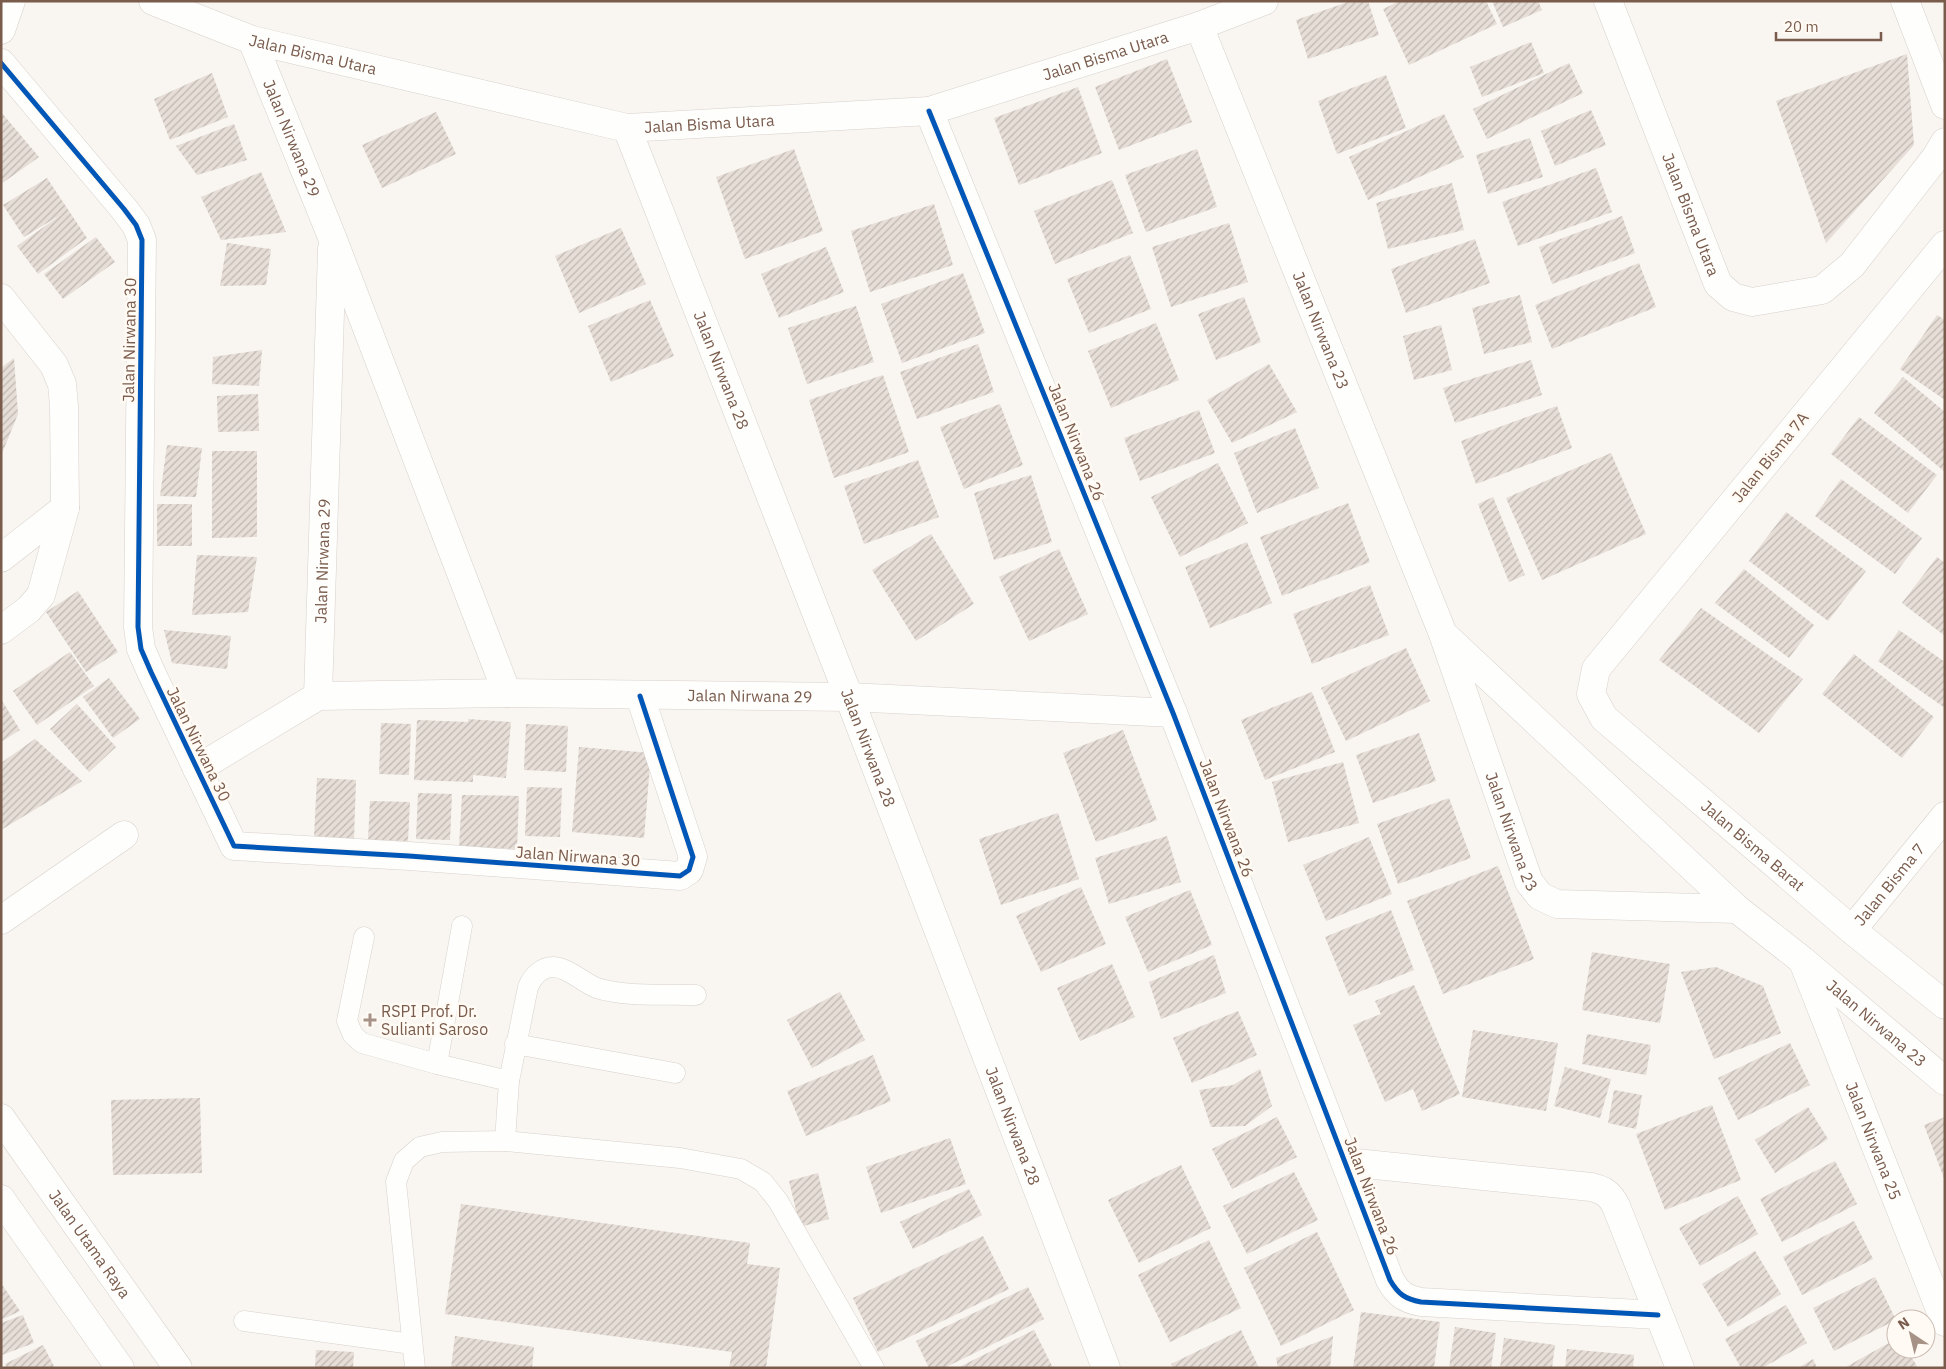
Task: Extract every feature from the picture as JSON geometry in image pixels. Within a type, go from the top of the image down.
[{"type":"street","points":[[1,30],[11,1]]},
{"type":"street","name":"Jalan Bisma Utara","points":[[153,1],[252,40],[627,128],[929,111],[1200,26],[1264,1]]},
{"type":"street","name":"Jalan Bisma Utara","points":[[1608,1],[1718,284],[1733,297],[1752,302],[1822,290],[1852,265],[1936,158],[1945,142]]},
{"type":"street","points":[[1905,1],[1945,104]]},
{"type":"street","name":"Jalan Nirwana 23","points":[[1200,26],[1443,634],[1529,882],[1540,896],[1557,904],[1738,909]]},
{"type":"street","name":"Jalan Nirwana 29","points":[[252,40],[332,237],[507,694]]},
{"type":"street","name":"Jalan Nirwana 30","points":[[1,63],[124,209],[136,225],[142,240],[138,626],[142,649],[151,672],[234,846],[409,856],[680,876],[690,870],[692,857],[640,696]]},
{"type":"street","name":"Jalan Nirwana 26","points":[[929,111],[1174,713],[1390,1280],[1397,1292],[1408,1300],[1658,1315]]},
{"type":"street","name":"Jalan Nirwana 28","points":[[627,128],[849,697],[1106,1368]]},
{"type":"street","name":"Jalan Nirwana 29","points":[[332,237],[318,696],[507,694],[849,697],[1174,713]]},
{"type":"street","name":"Jalan Bisma 7A","points":[[1596,669],[1945,245]]},
{"type":"street","points":[[1,298],[54,365],[62,384],[65,508],[41,595],[29,609],[1,630]]},
{"type":"street","points":[[1,558],[65,508]]},
{"type":"street","name":"Jalan Nirwana 23","points":[[1443,634],[1738,909],[1802,960],[1945,1081]]},
{"type":"street","name":"Jalan Bisma Barat","points":[[1596,669],[1591,694],[1604,718],[1852,930],[1945,1005]]},
{"type":"street","name":"Jalan Nirwana 30","points":[[198,769],[318,696]]},
{"type":"street","name":"Jalan Bisma 7","points":[[1852,930],[1945,816]]},
{"type":"street","points":[[1,920],[124,834]]},
{"type":"street","name":"Jalan Nirwana 25","points":[[1802,960],[1945,1322]]},
{"type":"street","name":"Jalan Utama Raya","points":[[1,1118],[178,1368]]},
{"type":"street","name":"Jalan Nirwana 26","points":[[1346,1162],[1591,1187],[1603,1190],[1612,1196],[1680,1368]]},
{"type":"street","points":[[1,1199],[120,1368]]},
{"type":"lane","points":[[437,1064],[462,926]]},
{"type":"lane","points":[[364,937],[347,1021],[353,1036],[362,1043],[437,1064],[509,1081]]},
{"type":"lane","points":[[505,1142],[509,1081],[528,987],[532,978],[542,970],[550,966],[558,967],[598,988],[622,993],[696,995]]},
{"type":"lane","points":[[516,1044],[675,1073]]},
{"type":"lane","points":[[415,1368],[396,1182],[404,1161],[420,1147],[442,1142],[505,1142],[690,1160],[741,1169],[763,1182],[778,1201],[874,1368]]},
{"type":"lane","points":[[244,1321],[412,1344]]},
{"type":"building","points":[[1351,1],[1368,1],[1379,35],[1308,59],[1296,20]]},
{"type":"building","points":[[1400,1],[1486,1],[1497,24],[1409,65],[1383,9]]},
{"type":"building","points":[[1492,1],[1538,1],[1542,10],[1503,27]]},
{"type":"building","points":[[1531,42],[1544,73],[1482,97],[1470,67]]},
{"type":"building","points":[[1907,54],[1914,145],[1826,243],[1776,101]]},
{"type":"building","points":[[1167,59],[1192,122],[1119,150],[1095,87]]},
{"type":"building","points":[[1569,63],[1583,93],[1487,139],[1473,109]]},
{"type":"building","points":[[212,73],[228,117],[170,140],[154,99]]},
{"type":"building","points":[[1386,75],[1406,128],[1337,154],[1318,101]]},
{"type":"building","points":[[1078,87],[1102,153],[1019,185],[994,118]]},
{"type":"building","points":[[1591,110],[1606,145],[1555,166],[1541,131]]},
{"type":"building","points":[[1,112],[39,157],[1,184]]},
{"type":"building","points":[[436,112],[456,154],[382,188],[362,145]]},
{"type":"building","points":[[1444,114],[1464,157],[1368,200],[1349,157]]},
{"type":"building","points":[[234,124],[247,160],[197,175],[176,146]]},
{"type":"building","points":[[1530,138],[1543,177],[1488,194],[1476,155]]},
{"type":"building","points":[[794,149],[823,231],[745,259],[716,177]]},
{"type":"building","points":[[1197,149],[1217,207],[1146,232],[1125,175]]},
{"type":"building","points":[[1596,168],[1612,212],[1518,246],[1502,202]]},
{"type":"building","points":[[261,172],[286,232],[221,240],[201,197]]},
{"type":"building","points":[[47,178],[87,238],[38,274],[17,246],[62,214],[24,237],[3,205]]},
{"type":"building","points":[[1112,180],[1133,233],[1055,264],[1034,211]]},
{"type":"building","points":[[1452,183],[1464,230],[1388,249],[1376,203]]},
{"type":"building","points":[[934,204],[953,265],[870,292],[851,231]]},
{"type":"building","points":[[1622,216],[1635,253],[1552,284],[1539,247]]},
{"type":"building","points":[[1229,223],[1248,282],[1171,307],[1152,247]]},
{"type":"building","points":[[621,228],[646,284],[579,313],[555,256]]},
{"type":"building","points":[[96,237],[115,262],[63,299],[44,274]]},
{"type":"building","points":[[1475,239],[1490,283],[1406,313],[1391,269]]},
{"type":"building","points":[[227,243],[271,249],[266,285],[220,286]]},
{"type":"building","points":[[826,247],[844,292],[779,318],[761,274]]},
{"type":"building","points":[[1130,255],[1151,309],[1089,333],[1067,279]]},
{"type":"building","points":[[1639,263],[1656,307],[1552,349],[1535,305]]},
{"type":"building","points":[[963,273],[985,333],[902,363],[881,304]]},
{"type":"building","points":[[1520,295],[1532,342],[1484,354],[1472,308]]},
{"type":"building","points":[[1244,297],[1261,342],[1216,360],[1198,314]]},
{"type":"building","points":[[650,300],[674,356],[611,382],[588,326]]},
{"type":"building","points":[[856,306],[874,362],[807,384],[788,328]]},
{"type":"building","points":[[1937,315],[1945,320],[1945,400],[1900,369]]},
{"type":"building","points":[[1156,323],[1179,380],[1111,408],[1088,351]]},
{"type":"building","points":[[1441,325],[1452,370],[1414,380],[1403,336]]},
{"type":"building","points":[[978,344],[994,392],[917,419],[900,372]]},
{"type":"building","points":[[262,350],[259,386],[212,384],[213,357]]},
{"type":"building","points":[[14,358],[18,414],[1,456],[1,368]]},
{"type":"building","points":[[1531,360],[1542,395],[1455,423],[1443,388]]},
{"type":"building","points":[[1269,364],[1297,412],[1232,443],[1207,400]]},
{"type":"building","points":[[883,375],[909,452],[834,478],[809,400]]},
{"type":"building","points":[[1903,377],[1945,412],[1945,472],[1874,413]]},
{"type":"building","points":[[258,394],[259,431],[218,432],[217,396]]},
{"type":"building","points":[[1000,404],[1023,465],[964,489],[940,427]]},
{"type":"building","points":[[1557,406],[1572,448],[1476,484],[1461,441]]},
{"type":"building","points":[[1199,410],[1215,453],[1140,481],[1124,438]]},
{"type":"building","points":[[1859,417],[1937,475],[1908,513],[1831,454]]},
{"type":"building","points":[[1295,428],[1319,488],[1257,513],[1234,453]]},
{"type":"building","points":[[167,445],[202,448],[196,497],[160,496]]},
{"type":"building","points":[[212,451],[257,451],[257,537],[212,538]]},
{"type":"building","points":[[1611,453],[1646,534],[1542,580],[1506,498]]},
{"type":"building","points":[[918,460],[939,517],[864,544],[844,486]]},
{"type":"building","points":[[1218,463],[1248,523],[1180,557],[1151,497]]},
{"type":"building","points":[[1031,475],[1052,542],[994,560],[974,493]]},
{"type":"building","points":[[1841,479],[1922,538],[1895,574],[1815,516]]},
{"type":"building","points":[[1493,497],[1525,575],[1509,582],[1478,504]]},
{"type":"building","points":[[1348,503],[1370,562],[1282,596],[1260,537]]},
{"type":"building","points":[[157,504],[192,504],[192,546],[157,546]]},
{"type":"building","points":[[1786,512],[1866,571],[1828,621],[1749,561]]},
{"type":"building","points":[[931,534],[974,604],[916,641],[872,570]]},
{"type":"building","points":[[1247,542],[1272,603],[1210,628],[1185,567]]},
{"type":"building","points":[[1059,549],[1088,614],[1029,641],[999,577]]},
{"type":"building","points":[[197,555],[257,557],[248,612],[192,615]]},
{"type":"building","points":[[1937,557],[1945,563],[1945,636],[1902,603]]},
{"type":"building","points":[[1744,569],[1814,625],[1789,658],[1715,603]]},
{"type":"building","points":[[1370,585],[1389,635],[1312,664],[1293,614]]},
{"type":"building","points":[[78,591],[118,652],[86,672],[46,612]]},
{"type":"building","points":[[1701,608],[1803,679],[1759,733],[1659,660]]},
{"type":"building","points":[[164,630],[231,636],[227,669],[172,663]]},
{"type":"building","points":[[1899,630],[1945,662],[1945,708],[1878,661]]},
{"type":"building","points":[[1406,648],[1430,701],[1346,741],[1321,688]]},
{"type":"building","points":[[70,652],[94,686],[37,725],[13,691]]},
{"type":"building","points":[[1854,654],[1934,717],[1902,758],[1822,694]]},
{"type":"building","points":[[109,678],[140,719],[113,738],[83,697]]},
{"type":"building","points":[[1312,692],[1335,752],[1265,780],[1241,720]]},
{"type":"building","points":[[1,699],[20,730],[1,742]]},
{"type":"building","points":[[77,704],[116,747],[89,772],[50,729]]},
{"type":"building","points":[[468,719],[511,722],[506,778],[473,775],[473,782],[414,780],[417,720],[468,722]]},
{"type":"building","points":[[381,723],[411,724],[409,775],[379,774]]},
{"type":"building","points":[[526,724],[568,726],[566,772],[524,770]]},
{"type":"building","points":[[1123,730],[1157,820],[1096,842],[1063,753]]},
{"type":"building","points":[[1419,733],[1436,781],[1373,803],[1356,755]]},
{"type":"building","points":[[35,739],[82,781],[1,830],[1,763]]},
{"type":"building","points":[[579,747],[651,753],[644,838],[572,832]]},
{"type":"building","points":[[1343,762],[1359,823],[1288,842],[1272,782]]},
{"type":"building","points":[[317,778],[356,780],[354,839],[314,837]]},
{"type":"building","points":[[527,787],[562,788],[560,837],[525,836]]},
{"type":"building","points":[[418,793],[452,794],[450,840],[416,839]]},
{"type":"building","points":[[462,795],[519,796],[517,849],[459,847]]},
{"type":"building","points":[[1449,798],[1471,858],[1398,884],[1377,824]]},
{"type":"building","points":[[370,801],[410,802],[408,841],[368,840]]},
{"type":"building","points":[[1058,813],[1079,879],[1001,905],[979,839]]},
{"type":"building","points":[[1167,836],[1181,882],[1109,904],[1095,858]]},
{"type":"building","points":[[1369,837],[1392,894],[1326,921],[1303,865]]},
{"type":"building","points":[[1498,866],[1534,959],[1443,994],[1407,901]]},
{"type":"building","points":[[1081,887],[1106,944],[1041,972],[1016,916]]},
{"type":"building","points":[[1190,890],[1212,945],[1148,972],[1125,917]]},
{"type":"building","points":[[1391,910],[1414,970],[1349,996],[1325,937]]},
{"type":"building","points":[[1592,952],[1670,964],[1660,1023],[1582,1010]]},
{"type":"building","points":[[1214,955],[1226,993],[1161,1019],[1149,982]]},
{"type":"building","points":[[1112,964],[1135,1017],[1080,1041],[1057,988]]},
{"type":"building","points":[[1716,967],[1763,986],[1781,1033],[1714,1059],[1681,972]]},
{"type":"building","points":[[1414,985],[1460,1094],[1422,1111],[1413,1089],[1385,1102],[1353,1025],[1381,1014],[1375,1001]]},
{"type":"building","points":[[840,992],[865,1040],[812,1068],[787,1020]]},
{"type":"building","points":[[1238,1011],[1257,1055],[1192,1083],[1173,1038]]},
{"type":"building","points":[[1473,1030],[1558,1043],[1546,1111],[1462,1097]]},
{"type":"building","points":[[1587,1034],[1651,1045],[1646,1075],[1582,1064]]},
{"type":"building","points":[[1790,1043],[1810,1085],[1738,1120],[1718,1078]]},
{"type":"building","points":[[873,1055],[891,1101],[806,1136],[787,1091]]},
{"type":"building","points":[[1565,1067],[1611,1079],[1600,1118],[1554,1106]]},
{"type":"building","points":[[1260,1069],[1272,1106],[1245,1126],[1211,1127],[1199,1090],[1233,1085]]},
{"type":"building","points":[[1614,1090],[1642,1095],[1636,1129],[1608,1123]]},
{"type":"building","points":[[200,1098],[202,1173],[113,1175],[111,1100]]},
{"type":"building","points":[[1712,1105],[1741,1180],[1665,1210],[1636,1134]]},
{"type":"building","points":[[1808,1107],[1828,1139],[1775,1173],[1755,1140]]},
{"type":"building","points":[[1277,1117],[1297,1157],[1232,1189],[1212,1149]]},
{"type":"building","points":[[1945,1117],[1945,1181],[1924,1125]]},
{"type":"building","points":[[950,1138],[966,1184],[881,1213],[866,1167]]},
{"type":"building","points":[[1835,1161],[1857,1204],[1782,1242],[1760,1199]]},
{"type":"building","points":[[1181,1165],[1211,1228],[1139,1263],[1108,1200]]},
{"type":"building","points":[[1294,1172],[1318,1220],[1247,1254],[1223,1206]]},
{"type":"building","points":[[818,1173],[829,1219],[800,1227],[789,1181]]},
{"type":"building","points":[[969,1189],[982,1215],[913,1249],[900,1222]]},
{"type":"building","points":[[1738,1196],[1758,1234],[1700,1266],[1679,1228]]},
{"type":"building","points":[[461,1204],[750,1243],[747,1264],[780,1268],[766,1368],[729,1368],[732,1352],[445,1314]]},
{"type":"building","points":[[1854,1221],[1873,1259],[1802,1295],[1783,1257]]},
{"type":"building","points":[[1317,1232],[1354,1310],[1281,1346],[1244,1268]]},
{"type":"building","points":[[983,1236],[1009,1289],[878,1352],[853,1298]]},
{"type":"building","points":[[1209,1240],[1241,1308],[1170,1342],[1138,1275]]},
{"type":"building","points":[[1755,1251],[1781,1294],[1728,1327],[1702,1284]]},
{"type":"building","points":[[1875,1277],[1891,1309],[1886,1309],[1886,1325],[1834,1351],[1813,1308]]},
{"type":"building","points":[[1,1283],[20,1311],[1,1320]]},
{"type":"building","points":[[1028,1287],[1044,1319],[944,1368],[929,1368],[916,1341]]},
{"type":"building","points":[[1786,1305],[1807,1343],[1762,1368],[1741,1368],[1725,1339]]},
{"type":"building","points":[[1361,1312],[1440,1322],[1434,1368],[1353,1368]]},
{"type":"building","points":[[23,1315],[34,1343],[2,1355],[1,1323]]},
{"type":"building","points":[[1455,1327],[1496,1333],[1491,1368],[1449,1368]]},
{"type":"building","points":[[1034,1330],[1053,1368],[957,1368]]},
{"type":"building","points":[[1241,1330],[1259,1368],[1173,1368],[1171,1364]]},
{"type":"building","points":[[455,1336],[534,1347],[532,1368],[451,1368]]},
{"type":"building","points":[[1333,1336],[1330,1368],[1278,1368],[1276,1358]]},
{"type":"building","points":[[1504,1338],[1555,1345],[1552,1368],[1500,1368]]},
{"type":"building","points":[[43,1345],[55,1368],[7,1368],[5,1364]]},
{"type":"building","points":[[1886,1345],[1886,1359],[1913,1359],[1918,1368],[1844,1368]]},
{"type":"building","points":[[1567,1349],[1634,1355],[1633,1368],[1565,1368]]},
{"type":"building","points":[[316,1350],[354,1352],[353,1368],[315,1368]]},
{"type":"building","points":[[1813,1359],[1817,1368],[1798,1368]]},
{"type":"cycle path","points":[[1,63],[124,209],[136,225],[142,240],[138,627],[141,649],[234,846],[409,856],[680,876],[689,870],[693,857],[640,696]]},
{"type":"cycle path","points":[[929,111],[1173,713],[1390,1280],[1402,1295],[1421,1302],[1658,1315]]},
{"type":"place","name":"RSPI Prof. Dr. Sulianti Saroso","points":[[370,1020]]}]
